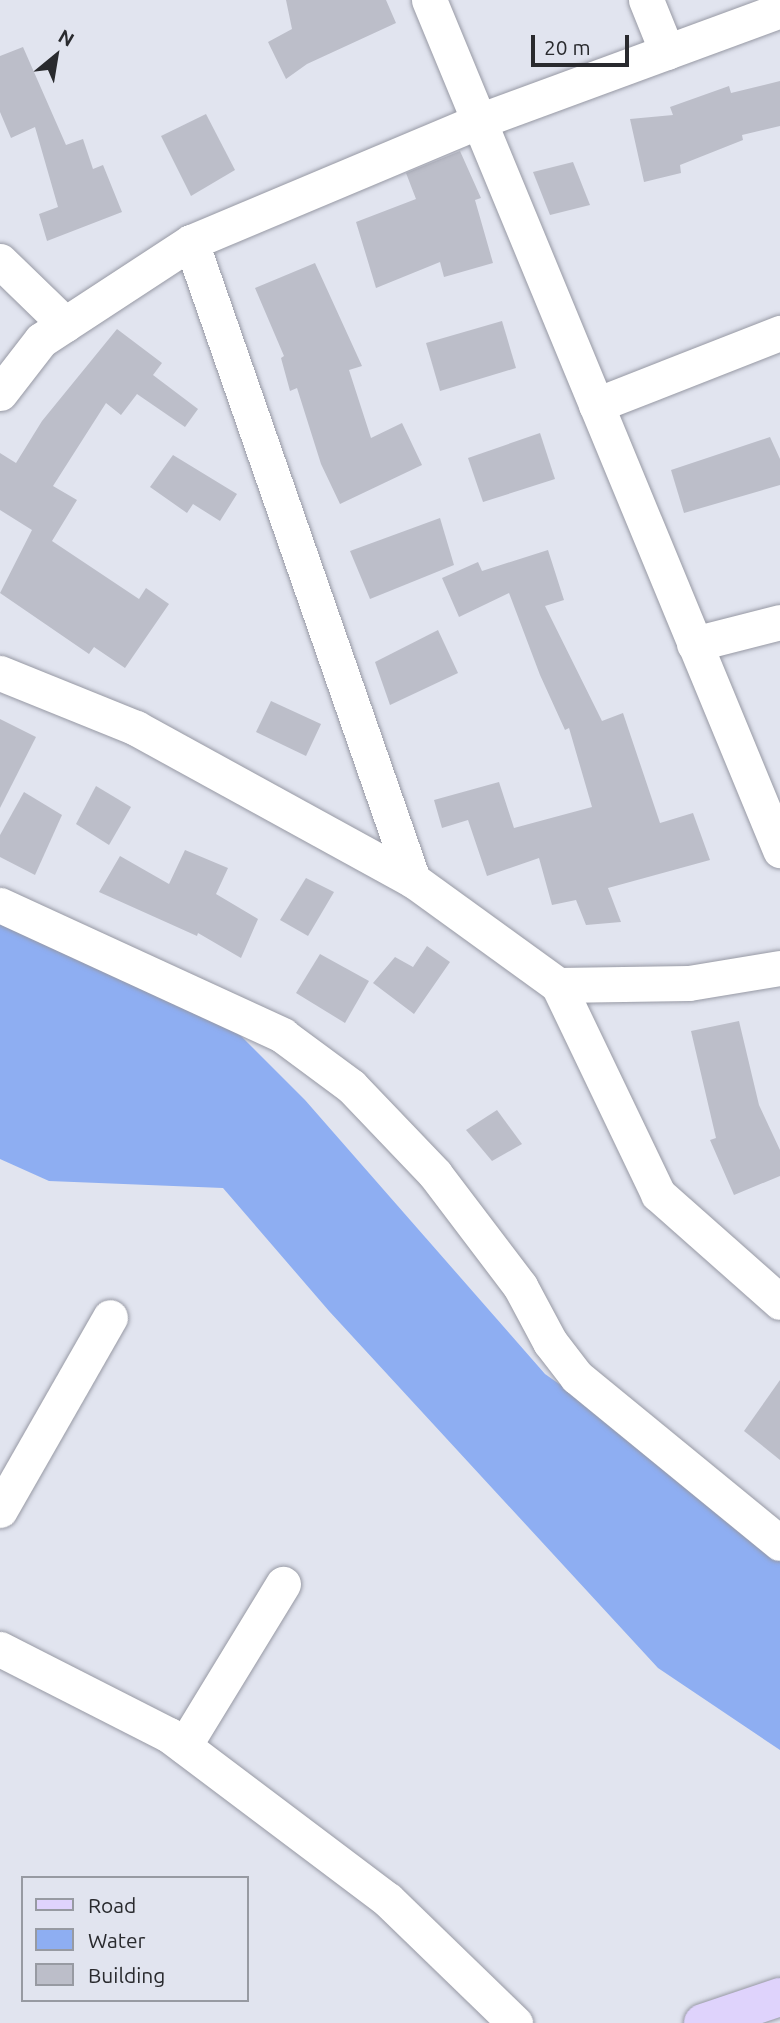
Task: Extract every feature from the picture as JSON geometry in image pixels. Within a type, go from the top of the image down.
[{"type":"main road","points":[[710,2022],[780,1997]]},
{"type":"street","points":[[429,0],[780,850]]},
{"type":"street","points":[[646,0],[667,52]]},
{"type":"street","points":[[0,393],[41,341],[191,243],[479,121],[780,10]]},
{"type":"street","points":[[191,243],[413,880]]},
{"type":"street","points":[[0,261],[65,324]]},
{"type":"street","points":[[596,405],[780,333]]},
{"type":"street","points":[[694,645],[780,622]]},
{"type":"street","points":[[0,673],[136,727],[413,880],[558,985],[658,1194],[765,1273],[780,1302]]},
{"type":"street","points":[[0,905],[282,1035],[351,1086],[435,1174],[520,1286],[550,1342],[577,1377],[780,1544]]},
{"type":"street","points":[[558,985],[689,983],[780,968]]},
{"type":"street","points":[[0,1510],[110,1317]]},
{"type":"street","points":[[184,1746],[283,1584]]},
{"type":"street","points":[[0,1649],[184,1746],[388,1900],[515,2023]]},
{"type":"water","points":[[0,889],[179,974],[305,1100],[545,1374],[780,1539],[780,1750],[658,1668],[329,1311],[223,1188],[49,1181],[0,1159]]},
{"type":"building","points":[[286,0],[386,0],[396,23],[307,64],[286,79],[268,42],[292,29]]},
{"type":"building","points":[[23,47],[66,145],[83,139],[93,169],[103,165],[122,212],[47,241],[39,214],[58,207],[35,127],[11,138],[0,112],[0,56]]},
{"type":"building","points":[[780,81],[780,126],[742,135],[743,140],[680,165],[681,173],[644,182],[630,119],[673,115],[670,107],[729,86],[731,93]]},
{"type":"building","points":[[206,114],[235,170],[191,196],[161,136]]},
{"type":"building","points":[[460,151],[481,198],[475,200],[493,263],[444,277],[440,262],[376,288],[356,222],[416,199],[406,173]]},
{"type":"building","points":[[573,162],[590,205],[550,215],[533,172]]},
{"type":"building","points":[[315,263],[362,366],[349,370],[371,438],[402,423],[422,465],[340,504],[321,464],[297,388],[290,391],[281,358],[284,356],[255,288]]},
{"type":"building","points":[[502,321],[516,368],[440,391],[426,343]]},
{"type":"building","points":[[117,329],[162,363],[153,375],[198,409],[185,427],[137,394],[121,415],[106,403],[53,486],[77,500],[52,541],[139,599],[146,588],[169,604],[125,668],[94,647],[89,654],[0,593],[32,530],[0,510],[0,453],[16,463],[42,421]]},
{"type":"building","points":[[540,433],[555,479],[483,502],[468,458]]},
{"type":"building","points":[[770,437],[780,459],[780,485],[684,513],[671,470]]},
{"type":"building","points":[[173,455],[237,494],[220,521],[193,504],[187,513],[150,487]]},
{"type":"building","points":[[440,518],[454,565],[370,599],[350,551]]},
{"type":"building","points":[[548,550],[564,600],[545,606],[602,721],[623,713],[660,823],[693,813],[710,860],[608,888],[621,922],[586,925],[576,900],[552,905],[539,858],[487,876],[468,820],[442,828],[434,800],[499,782],[514,828],[592,807],[569,728],[565,730],[540,675],[509,593],[459,617],[442,578],[478,562],[482,571]]},
{"type":"building","points":[[438,630],[458,673],[390,705],[375,662]]},
{"type":"building","points":[[271,701],[321,724],[306,756],[256,732]]},
{"type":"building","points":[[0,719],[36,737],[0,808]]},
{"type":"building","points":[[96,786],[131,807],[109,845],[76,824]]},
{"type":"building","points":[[24,792],[62,815],[35,875],[0,857],[0,835]]},
{"type":"building","points":[[185,850],[228,868],[216,894],[258,919],[241,958],[198,933],[197,936],[99,892],[120,856],[169,884]]},
{"type":"building","points":[[306,878],[334,892],[308,936],[280,920]]},
{"type":"building","points":[[427,946],[450,962],[414,1014],[373,983],[395,957],[413,967]]},
{"type":"building","points":[[320,954],[369,981],[345,1023],[296,993]]},
{"type":"building","points":[[739,1021],[759,1105],[780,1150],[780,1176],[734,1195],[710,1140],[716,1138],[691,1031]]},
{"type":"building","points":[[497,1110],[522,1144],[492,1161],[466,1130]]},
{"type":"building","points":[[780,1380],[780,1460],[744,1431]]}]
